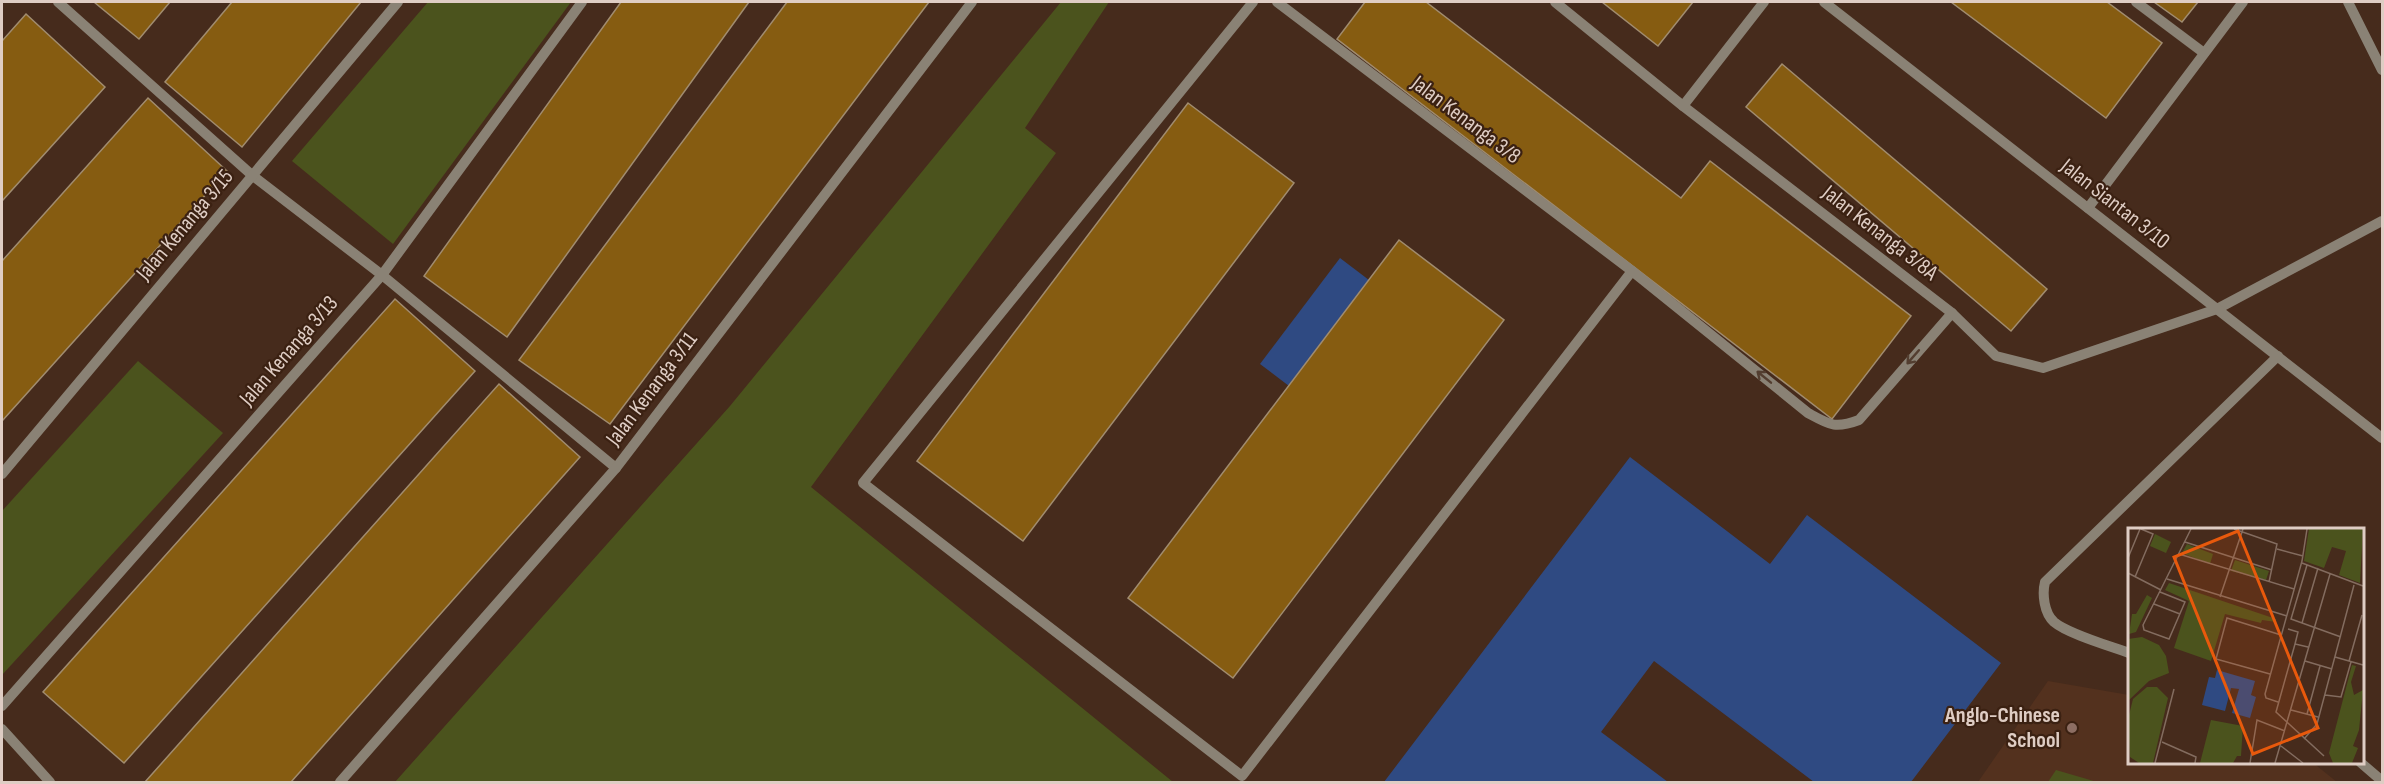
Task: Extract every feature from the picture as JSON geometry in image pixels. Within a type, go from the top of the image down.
[{"type":"street","points":[[58,2],[253,176],[382,275],[616,468]]},
{"type":"street","name":"Jalan Kenanga 3/15","points":[[2,474],[398,2]]},
{"type":"street","name":"Jalan Kenanga 3/13","points":[[2,706],[382,275],[582,2]]},
{"type":"street","name":"Jalan Kenanga 3/11","points":[[340,783],[616,468],[972,2]]},
{"type":"street","points":[[1253,2],[864,483],[1242,776],[1632,270]]},
{"type":"street","name":"Jalan Kenanga 3/8","points":[[1277,2],[1632,270],[1808,413],[1830,425],[1843,426],[1859,420],[1952,313]]},
{"type":"street","name":"Jalan Kenanga 3/8A","points":[[1555,2],[1683,106],[1952,313],[1996,356],[2043,368],[2217,309],[2382,221]]},
{"type":"street","points":[[1683,106],[1764,2]]},
{"type":"street","name":"Jalan Siantan 3/10","points":[[1824,2],[2382,438]]},
{"type":"street","points":[[2136,2],[2204,53]]},
{"type":"street","points":[[2088,208],[2243,2]]},
{"type":"street","points":[[2348,2],[2382,70]]},
{"type":"street","points":[[2128,652],[2061,628],[2052,620],[2042,592],[2045,582],[2278,356]]},
{"type":"street","points":[[2,729],[50,783]]},
{"type":"street","points":[[2361,763],[2382,781]]},
{"type":"shaded area","name":"Anglo-Chinese School","points":[[2048,681],[2128,695],[2128,763],[2313,763],[2337,782],[1978,782]]},
{"type":"green space","points":[[428,2],[571,2],[393,244],[292,161]]},
{"type":"green space","points":[[1061,2],[1109,2],[1025,128],[1056,153],[811,487],[1173,782],[395,782],[730,406]]},
{"type":"green space","points":[[138,361],[223,433],[2,675],[2,511]]},
{"type":"green space","points":[[2056,770],[2097,782],[2048,782]]},
{"type":"water","points":[[1340,258],[1390,296],[1310,402],[1260,364]]},
{"type":"water","points":[[1630,457],[1770,564],[1807,515],[2001,663],[1911,782],[1814,782],[1654,661],[1601,732],[1668,782],[1384,782]]},
{"type":"building","points":[[94,2],[170,2],[139,39]]},
{"type":"building","points":[[232,2],[361,2],[242,147],[165,82]]},
{"type":"building","points":[[621,2],[749,2],[507,337],[424,276]]},
{"type":"building","points":[[787,2],[929,2],[610,424],[519,360]]},
{"type":"building","points":[[1365,2],[1426,2],[1681,198],[1710,161],[1911,316],[1832,419],[1337,39]]},
{"type":"building","points":[[1602,2],[1693,2],[1658,46]]},
{"type":"building","points":[[1951,2],[2107,2],[2162,43],[2106,118]]},
{"type":"building","points":[[2154,2],[2198,2],[2182,22]]},
{"type":"building","points":[[26,14],[105,87],[2,201],[2,41]]},
{"type":"building","points":[[1782,64],[2047,289],[2011,331],[1746,107]]},
{"type":"building","points":[[148,98],[227,171],[2,421],[2,261]]},
{"type":"building","points":[[1188,103],[1294,183],[1023,541],[917,461]]},
{"type":"building","points":[[1399,240],[1504,320],[1233,678],[1128,598]]},
{"type":"building","points":[[395,299],[475,371],[124,763],[43,692]]},
{"type":"building","points":[[499,384],[580,457],[291,782],[145,782]]},
{"type":"place","name":"Anglo-Chinese School","points":[[2072,728]]}]
